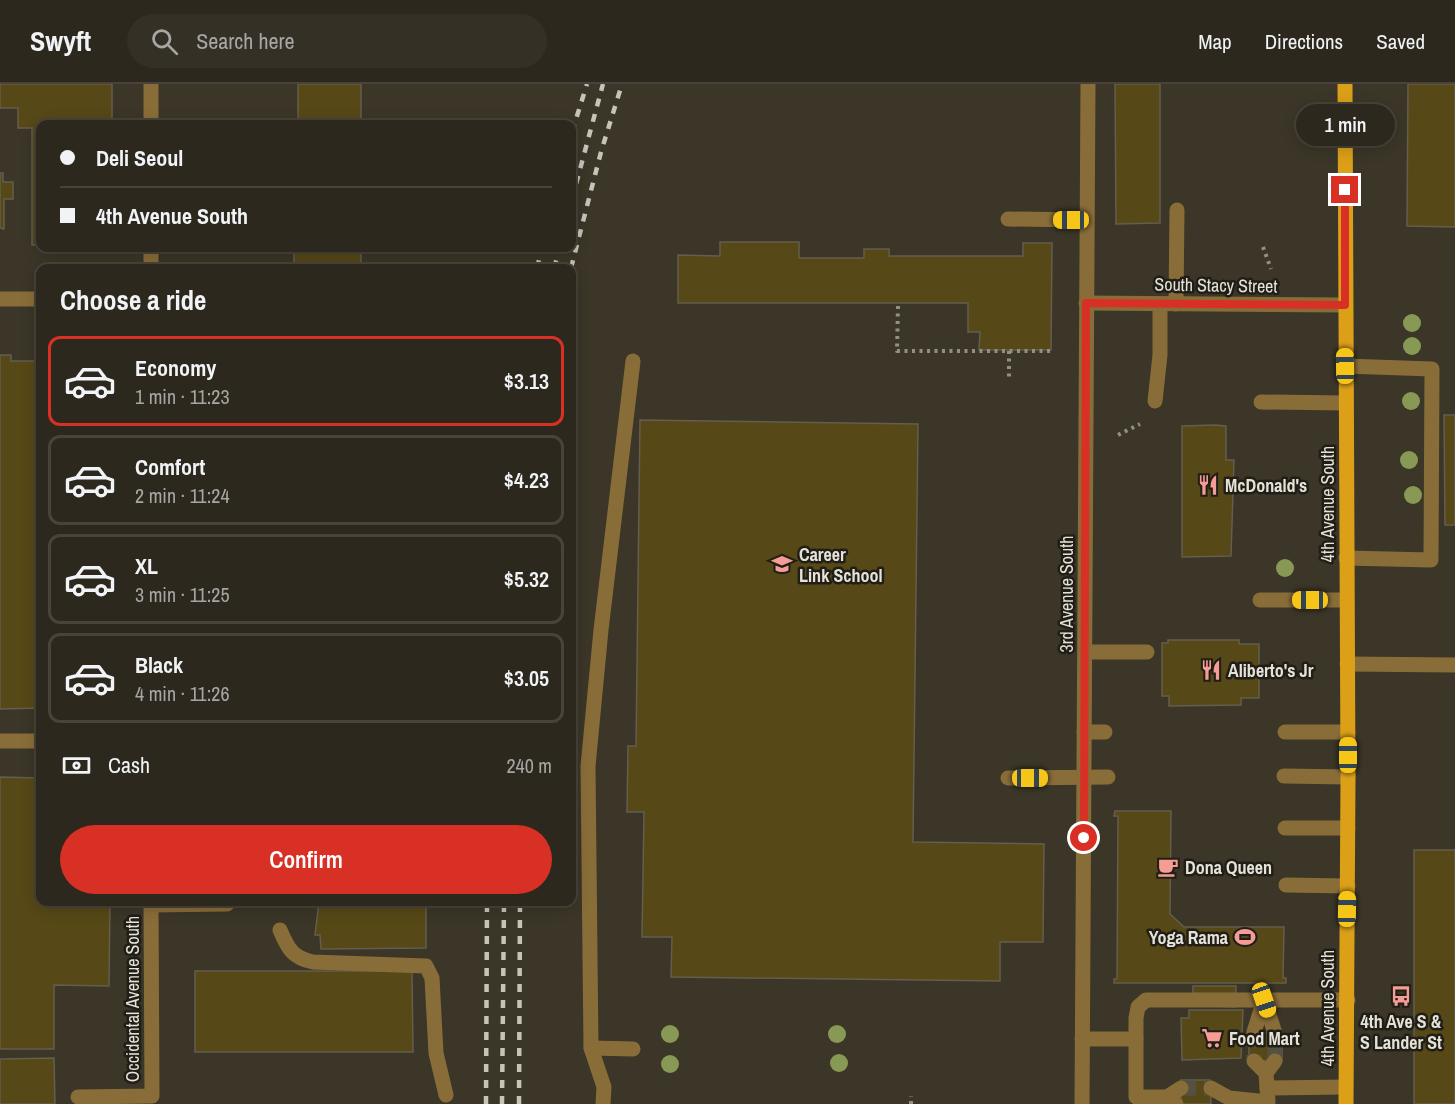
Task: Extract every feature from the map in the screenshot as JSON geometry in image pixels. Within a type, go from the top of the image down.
[{"type":"main road","name":"4th Avenue South","points":[[1345,84],[1348,732],[1346,1104]]},
{"type":"street","points":[[151,84],[151,120]]},
{"type":"street","name":"3rd Avenue South","points":[[1082,1104],[1088,84]]},
{"type":"street","points":[[1155,401],[1168,304],[1177,210]]},
{"type":"street","points":[[1008,219],[1087,220]]},
{"type":"street","points":[[0,299],[36,299]]},
{"type":"street","name":"South Stacy Street","points":[[1086,303],[1345,305]]},
{"type":"street","points":[[603,1104],[604,1087],[591,1048],[588,766],[601,630],[633,361]]},
{"type":"street","points":[[1345,366],[1432,369],[1431,560],[1346,558]]},
{"type":"street","points":[[1261,402],[1346,403]]},
{"type":"street","points":[[1260,600],[1347,600]]},
{"type":"street","points":[[1086,652],[1147,652]]},
{"type":"street","points":[[1347,664],[1455,665]]},
{"type":"street","points":[[1084,732],[1105,732]]},
{"type":"street","points":[[1285,732],[1348,732]]},
{"type":"street","points":[[0,741],[36,741]]},
{"type":"street","points":[[1284,776],[1348,777]]},
{"type":"street","points":[[1008,778],[1108,777]]},
{"type":"street","points":[[1285,828],[1348,828]]},
{"type":"street","points":[[1286,885],[1348,886]]},
{"type":"street","name":"Occidental Avenue South","points":[[78,1097],[152,1096],[151,906]]},
{"type":"street","points":[[280,930],[289,951],[299,959],[313,962],[426,966],[432,978],[436,1053],[446,1095]]},
{"type":"street","points":[[1181,1088],[1163,1100],[1136,1097],[1136,1018],[1138,1007],[1146,1000],[1348,1000]]},
{"type":"street","points":[[1254,1032],[1264,1000]]},
{"type":"street","points":[[1264,1000],[1275,1033]]},
{"type":"street","points":[[1082,1040],[1136,1040]]},
{"type":"street","points":[[591,1048],[633,1049]]},
{"type":"street","points":[[1254,1061],[1269,1074],[1346,1087]]},
{"type":"street","points":[[1210,1088],[1224,1101],[1268,1102],[1269,1074]]},
{"type":"path","points":[[1263,247],[1271,269]]},
{"type":"path","points":[[898,306],[897,351],[1054,351]]},
{"type":"path","points":[[1009,351],[1009,377]]},
{"type":"path","points":[[1118,435],[1140,424]]},
{"type":"path","points":[[910,1104],[911,1096]]},
{"type":"building","points":[[0,84],[112,84],[112,120],[36,120],[36,245],[32,245],[32,128],[18,128],[18,108],[0,108]]},
{"type":"building","points":[[298,84],[361,84],[361,120],[298,120]]},
{"type":"building","points":[[1115,84],[1160,84],[1160,223],[1116,224]]},
{"type":"building","points":[[1408,84],[1455,84],[1455,227],[1407,226]]},
{"type":"building","points":[[0,173],[3,173],[3,182],[13,182],[13,199],[4,199],[4,229],[0,228]]},
{"type":"building","points":[[720,242],[799,242],[799,258],[864,258],[864,249],[889,249],[889,256],[1023,256],[1023,243],[1052,243],[1051,350],[979,350],[980,332],[968,332],[968,303],[678,303],[678,255],[720,256]]},
{"type":"building","points":[[294,252],[361,252],[361,264],[294,264]]},
{"type":"building","points":[[0,355],[11,355],[11,361],[36,361],[36,708],[0,709]]},
{"type":"building","points":[[1444,415],[1455,415],[1455,525],[1445,525]]},
{"type":"building","points":[[640,420],[918,424],[913,842],[1044,844],[1043,942],[1000,942],[1000,981],[671,977],[672,937],[642,937],[644,812],[627,812],[628,746],[636,746]]},
{"type":"building","name":"McDonald's","points":[[1182,426],[1226,426],[1226,460],[1234,460],[1231,556],[1182,557]]},
{"type":"building","name":"Aliberto's Jr","points":[[1168,640],[1239,640],[1239,644],[1259,644],[1259,698],[1241,698],[1241,705],[1169,706],[1169,696],[1162,696],[1162,643],[1168,643]]},
{"type":"building","points":[[0,777],[36,778],[36,906],[110,906],[109,986],[54,985],[54,1049],[0,1049]]},
{"type":"building","points":[[1115,811],[1171,811],[1170,914],[1184,927],[1284,927],[1283,978],[1286,978],[1286,983],[1114,983],[1114,979],[1117,979],[1118,816],[1114,816]]},
{"type":"building","points":[[1414,850],[1455,850],[1455,1104],[1414,1104]]},
{"type":"building","points":[[319,906],[426,906],[426,948],[321,949],[320,935],[315,935]]},
{"type":"building","points":[[195,971],[412,971],[413,1052],[195,1052]]},
{"type":"building","points":[[1193,986],[1236,986],[1235,1007],[1193,1005]]},
{"type":"building","name":"Food Mart","points":[[1189,1010],[1243,1010],[1241,1058],[1182,1060],[1181,1018],[1189,1018]]},
{"type":"building","points":[[1249,1032],[1282,1033],[1282,1061],[1249,1061]]},
{"type":"building","points":[[54,1058],[55,1104],[0,1104],[0,1059]]},
{"type":"building","points":[[1181,1080],[1210,1080],[1211,1104],[1181,1104]]},
{"type":"tunnel","points":[[1254,1032],[1254,1061]]},
{"type":"tunnel","points":[[1275,1033],[1275,1061]]},
{"type":"tunnel","points":[[1181,1088],[1211,1088]]},
{"type":"railway","points":[[576,120],[587,84]]},
{"type":"railway","points":[[576,184],[603,84]]},
{"type":"railway","points":[[576,249],[601,152],[622,84]]},
{"type":"railway","points":[[538,264],[541,252]]},
{"type":"railway","points":[[555,264],[559,252]]},
{"type":"railway","points":[[572,264],[575,252]]},
{"type":"railway","points":[[486,1104],[487,906]]},
{"type":"railway","points":[[502,1104],[504,906]]},
{"type":"railway","points":[[519,1104],[520,906]]},
{"type":"place","name":"McDonald's","points":[[1208,485]]},
{"type":"place","name":"Career Link School","points":[[782,564]]},
{"type":"place","name":"Aliberto's Jr","points":[[1211,670]]},
{"type":"place","name":"Dona Queen","points":[[1168,867]]},
{"type":"place","name":"Yoga Rama","points":[[1245,937]]},
{"type":"place","name":"4th Ave S & S Lander St","points":[[1401,996]]},
{"type":"place","name":"Food Mart","points":[[1212,1038]]},
{"type":"route","points":[[1084,838],[1086,303],[1345,305],[1345,190]]}]
